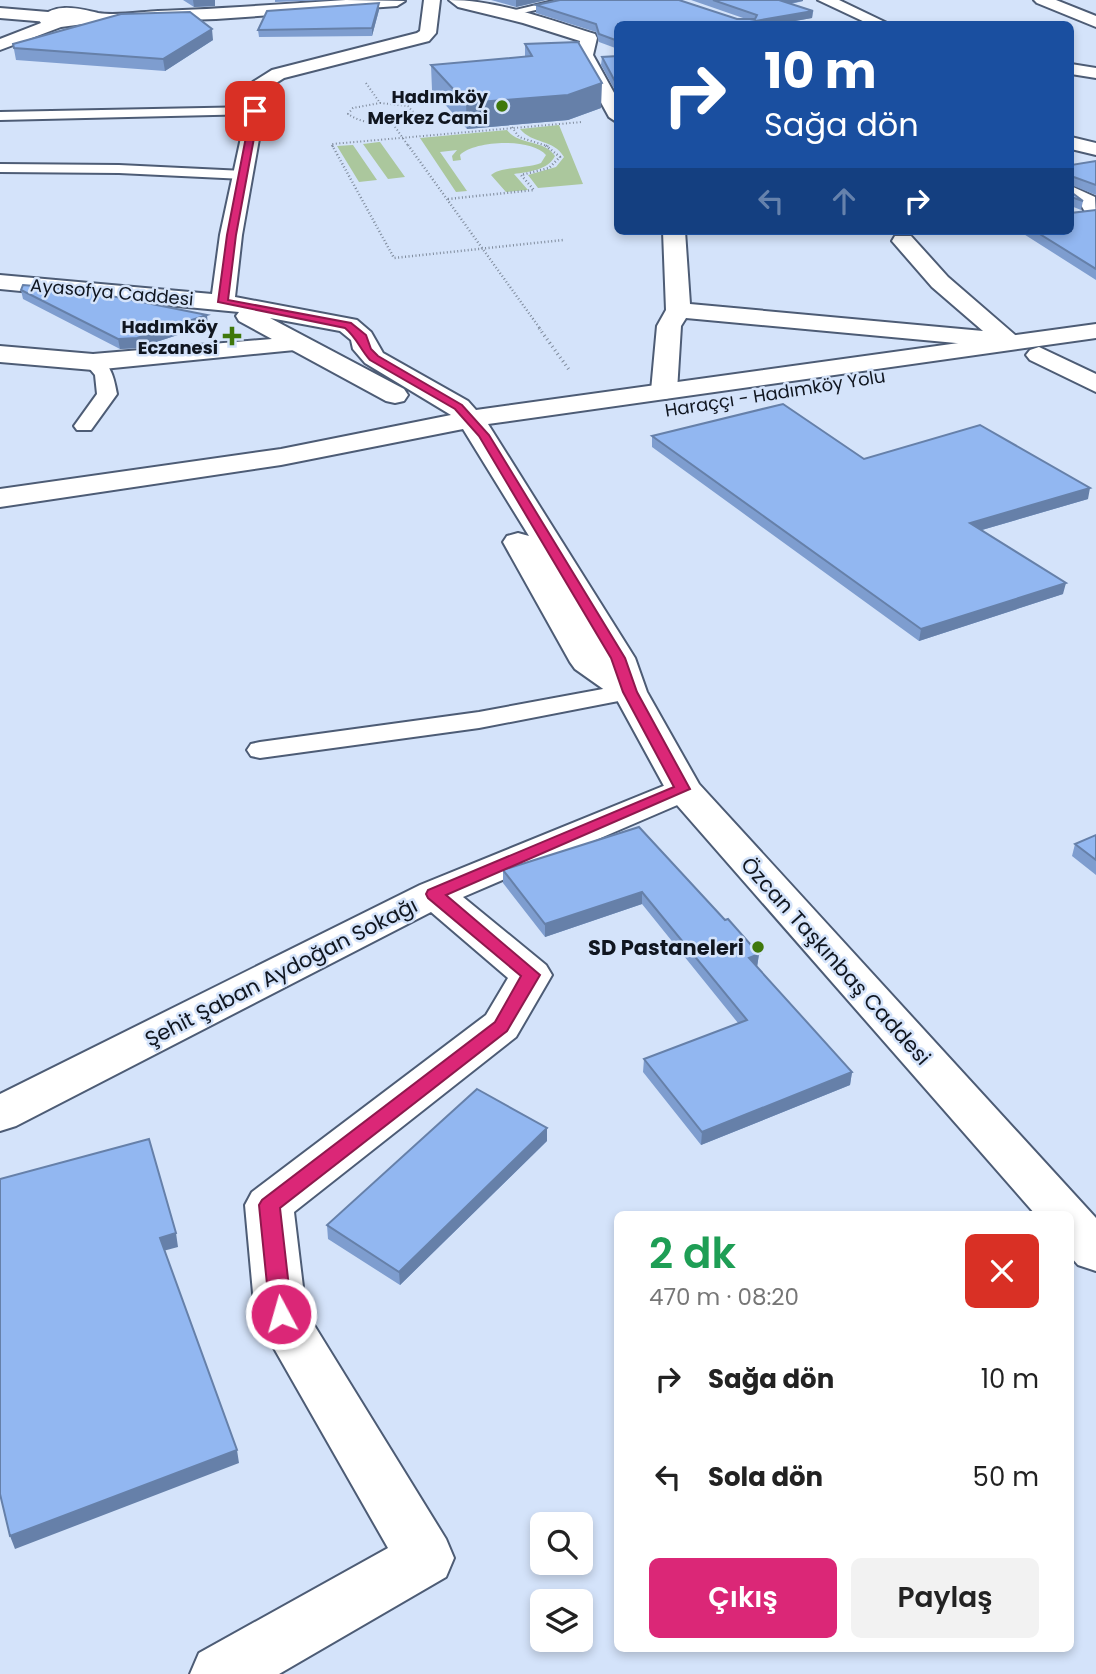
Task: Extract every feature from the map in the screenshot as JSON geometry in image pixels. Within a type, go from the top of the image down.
[{"type":"street","points":[[84,15],[90,0]]},
{"type":"street","points":[[432,0],[428,33],[423,37],[268,78],[259,86],[231,235],[223,302],[296,344],[462,429]]},
{"type":"street","points":[[457,0],[608,41]]},
{"type":"street","points":[[826,0],[874,21]]},
{"type":"street","points":[[1042,0],[1096,22]]},
{"type":"street","points":[[0,45],[53,20],[84,15],[216,14],[397,1]]},
{"type":"street","points":[[0,13],[53,20]]},
{"type":"street","points":[[1074,32],[1096,29]]},
{"type":"street","points":[[589,38],[584,55],[614,110]]},
{"type":"street","points":[[1074,69],[1096,73]]},
{"type":"street","points":[[1074,143],[1096,149]]},
{"type":"street","points":[[1074,163],[1096,158]]},
{"type":"street","points":[[1074,194],[1088,201],[1096,212]]},
{"type":"street","points":[[664,391],[669,326],[678,310],[674,235]]},
{"type":"street","points":[[903,241],[940,282],[1010,341],[1096,384]]},
{"type":"street","name":"Ayasofya Caddesi","points":[[0,282],[223,302],[348,326],[362,337],[366,349],[374,358],[458,407],[462,429]]},
{"type":"street","points":[[678,310],[1010,341]]},
{"type":"street","points":[[0,498],[281,457],[342,453],[664,391],[1096,331]]},
{"type":"street","points":[[0,354],[93,362],[296,344]]},
{"type":"street","name":"Haraççı - Hadımköy Yolu","points":[[462,429],[1096,350]]},
{"type":"street","name":"Özcan Taşkınbaş Caddesi","points":[[462,429],[474,466],[587,662],[630,692],[683,789],[1061,1211]]},
{"type":"street","name":"Şehit Şaban Aydoğan Sokağı","points":[[0,1114],[434,894],[683,789]]},
{"type":"street","points":[[221,1674],[425,1558],[281,1314],[269,1205],[501,1026],[531,975],[434,894]]},
{"type":"street","points":[[1074,1226],[1096,1251]]},
{"type":"lane","points":[[505,14],[574,0]]},
{"type":"lane","points":[[0,116],[255,111]]},
{"type":"lane","points":[[0,168],[119,169],[244,175]]},
{"type":"lane","points":[[84,426],[107,394],[104,374],[93,362]]},
{"type":"lane","points":[[260,750],[479,720],[630,692]]},
{"type":"path","points":[[380,103],[400,104],[412,109],[411,115],[391,121],[366,121],[348,114],[353,108],[380,103]]},
{"type":"path","points":[[391,121],[576,379]]},
{"type":"path","points":[[563,240],[394,258],[331,144],[584,122]]},
{"type":"path","points":[[447,200],[534,190],[521,175],[549,168],[560,157],[549,146],[519,137],[512,127]]},
{"type":"green space","points":[[559,125],[583,184],[538,188],[528,175],[556,167],[564,157],[555,147],[525,134],[520,129]]},
{"type":"green space","points":[[507,130],[518,138],[545,147],[555,156],[543,167],[514,174],[528,190],[506,192],[491,175],[501,170],[541,163],[546,155],[539,150],[517,144],[490,144],[467,150],[460,155],[461,160],[453,161],[452,156],[457,150],[440,152],[467,191],[456,192],[420,138]]},
{"type":"green space","points":[[380,142],[405,177],[388,179],[363,144]]},
{"type":"green space","points":[[353,145],[377,180],[359,182],[337,146]]},
{"type":"building","points":[[560,0],[679,0],[737,19],[755,19],[757,15],[713,0],[779,0],[813,11],[755,21],[614,21],[614,40],[599,34],[596,24],[536,5]]},
{"type":"building","points":[[379,3],[372,28],[258,30],[267,11]]},
{"type":"building","points":[[190,12],[212,29],[163,59],[14,48],[13,44],[121,14]]},
{"type":"building","points":[[578,42],[602,83],[568,95],[466,103],[431,65],[532,56],[525,44]]},
{"type":"building","points":[[614,56],[614,80],[602,57]]},
{"type":"building","points":[[1096,161],[1096,185],[1074,177],[1074,165]]},
{"type":"building","points":[[1096,210],[1096,269],[1041,235],[1074,235],[1074,213]]},
{"type":"building","points":[[23,285],[81,290],[207,315],[137,338],[118,339],[21,290]]},
{"type":"building","points":[[783,404],[864,459],[980,425],[1090,488],[970,523],[1066,583],[921,629],[652,436]]},
{"type":"building","points":[[639,827],[759,954],[749,958],[852,1072],[702,1132],[644,1059],[747,1020],[642,892],[545,924],[503,870]]},
{"type":"building","points":[[1096,835],[1096,860],[1075,844]]},
{"type":"building","points":[[477,1089],[547,1128],[399,1272],[327,1225]]},
{"type":"building","points":[[149,1139],[176,1233],[160,1238],[237,1450],[10,1536],[0,1494],[0,1179]]},
{"type":"place","name":"Hadımköy Merkez Cami","points":[[502,106]]},
{"type":"place","name":"Hadımköy Eczanesi","points":[[232,336]]},
{"type":"place","name":"SD Pastaneleri","points":[[758,947]]},
{"type":"route","points":[[255,111],[251,143],[231,235],[223,302],[348,326],[362,337],[366,349],[374,358],[458,407],[470,418],[484,435],[618,658],[630,692],[683,789],[434,894],[531,975],[501,1026],[269,1205],[281,1314]]}]
